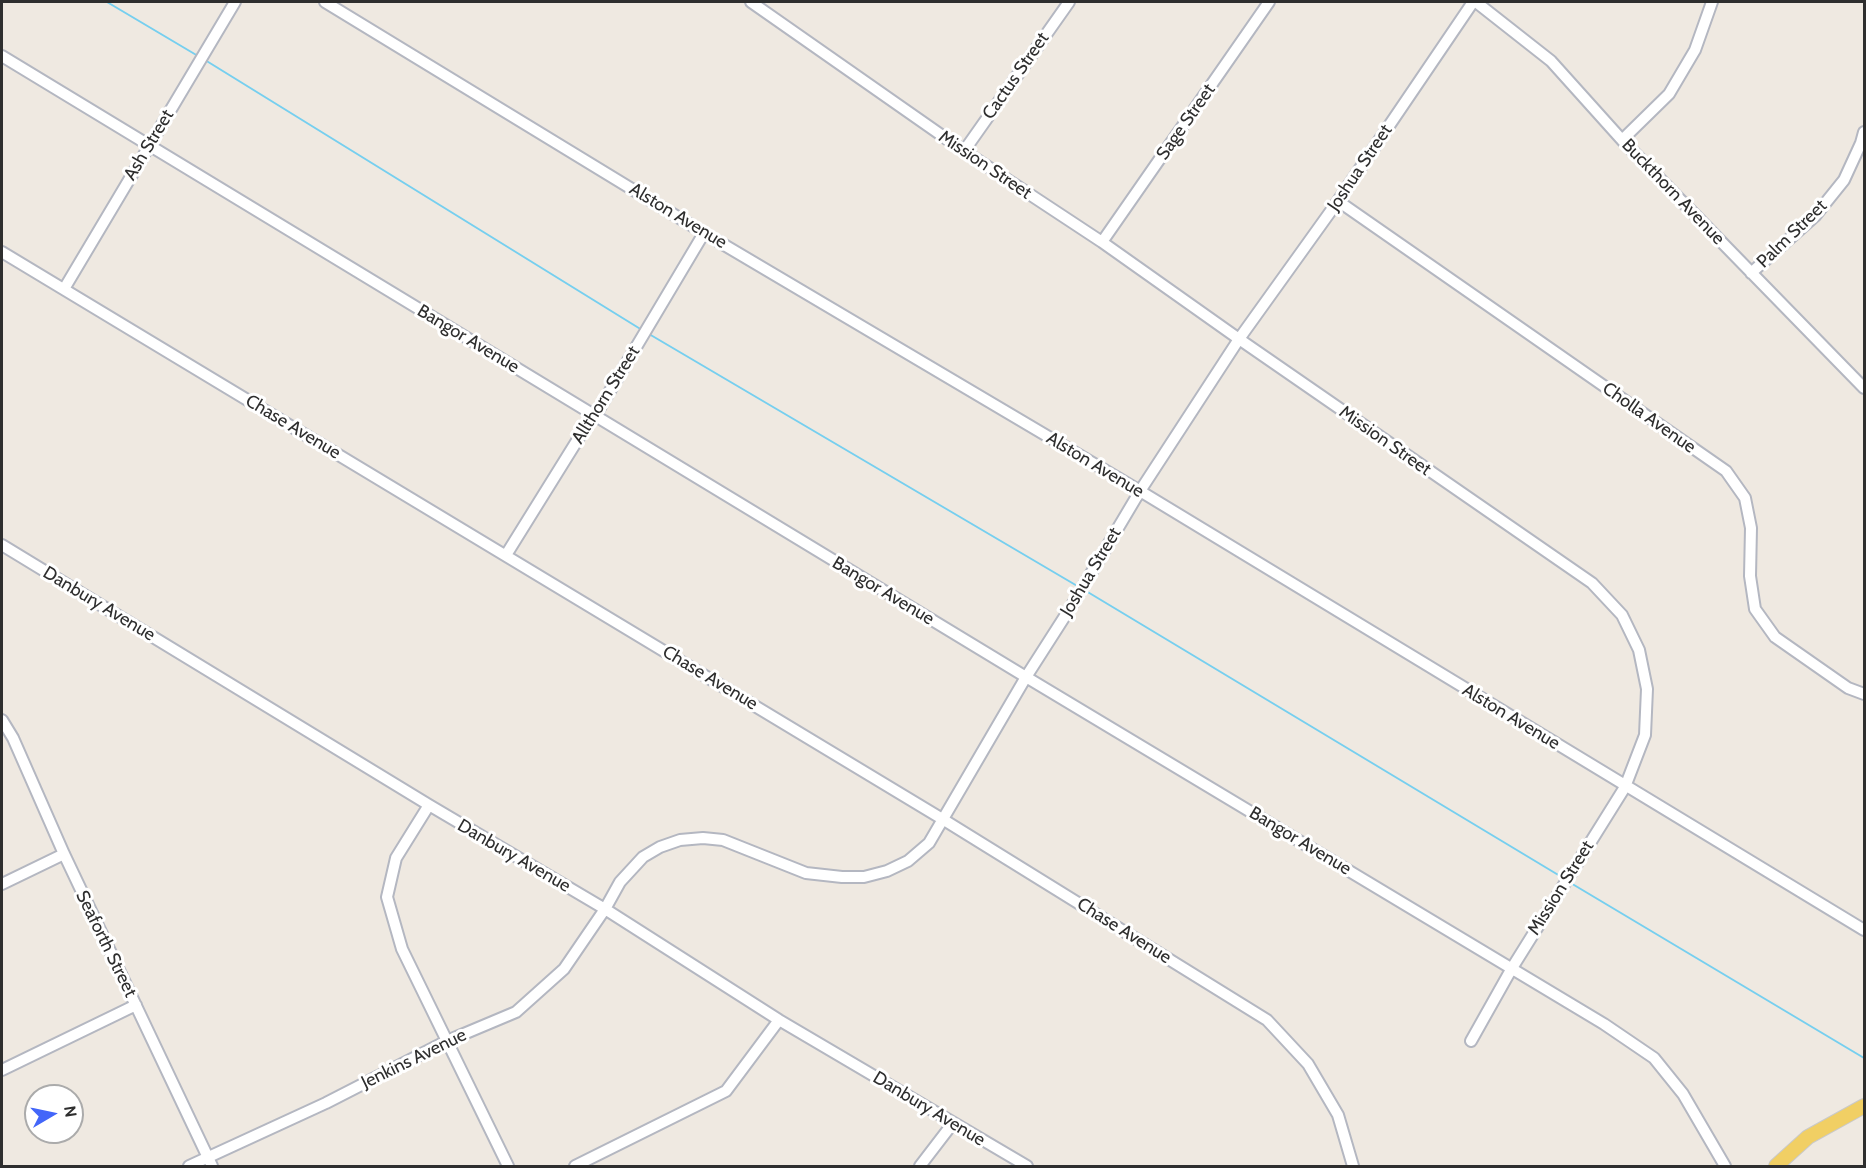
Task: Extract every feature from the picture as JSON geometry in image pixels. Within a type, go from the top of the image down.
[{"type":"main road","points":[[1776,1167],[1808,1137],[1864,1106]]},
{"type":"street","name":"Ash Street","points":[[64,289],[235,2]]},
{"type":"street","name":"Alston Avenue","points":[[325,2],[705,233],[1140,491],[1864,930]]},
{"type":"street","name":"Mission Street","points":[[751,2],[964,151],[1102,242],[1592,584],[1622,615],[1639,650],[1647,689],[1645,735],[1625,786],[1512,968],[1471,1041]]},
{"type":"street","name":"Cactus Street","points":[[964,151],[1069,2]]},
{"type":"street","name":"Sage Street","points":[[1102,242],[1269,2]]},
{"type":"street","name":"Buckthorn Avenue","points":[[1474,2],[1551,61],[1622,140],[1864,388]]},
{"type":"street","name":"Joshua Street","points":[[605,909],[620,882],[643,857],[660,847],[680,840],[703,838],[723,840],[806,873],[842,877],[864,877],[887,871],[908,861],[929,843],[1026,677],[1140,491],[1239,339],[1338,201],[1474,2]]},
{"type":"street","points":[[1622,140],[1669,94],[1695,50],[1712,2]]},
{"type":"street","name":"Bangor Avenue","points":[[2,56],[1026,677],[1604,1024],[1654,1058],[1683,1094],[1725,1167]]},
{"type":"street","name":"Palm Street","points":[[1751,273],[1815,216],[1844,180],[1864,132]]},
{"type":"street","name":"Cholla Avenue","points":[[1338,201],[1726,471],[1745,498],[1751,528],[1750,576],[1755,609],[1775,637],[1848,688],[1864,694]]},
{"type":"street","name":"Allthorn Street","points":[[506,555],[593,415],[598,411],[705,233]]},
{"type":"street","name":"Chase Avenue","points":[[2,252],[944,820],[1267,1020],[1308,1064],[1338,1115],[1353,1167]]},
{"type":"street","name":"Danbury Avenue","points":[[2,544],[429,806],[605,909],[779,1020],[1027,1167]]},
{"type":"street","name":"Seaforth Street","points":[[2,720],[13,738],[64,854],[210,1162]]},
{"type":"street","points":[[429,806],[396,858],[387,897],[402,949],[508,1167]]},
{"type":"street","points":[[2,884],[64,854]]},
{"type":"street","name":"Jenkins Avenue","points":[[189,1167],[210,1162],[447,1041],[516,1012],[564,969],[605,909]]},
{"type":"street","points":[[2,1070],[136,1005]]},
{"type":"street","points":[[575,1167],[726,1091],[779,1020]]},
{"type":"street","points":[[920,1167],[953,1124]]},
{"type":"waterway","points":[[107,2],[198,56]]},
{"type":"waterway","points":[[205,60],[642,330]]},
{"type":"waterway","points":[[649,334],[1079,587]]},
{"type":"waterway","points":[[1086,591],[1565,879]]},
{"type":"waterway","points":[[1569,882],[1864,1058]]}]
